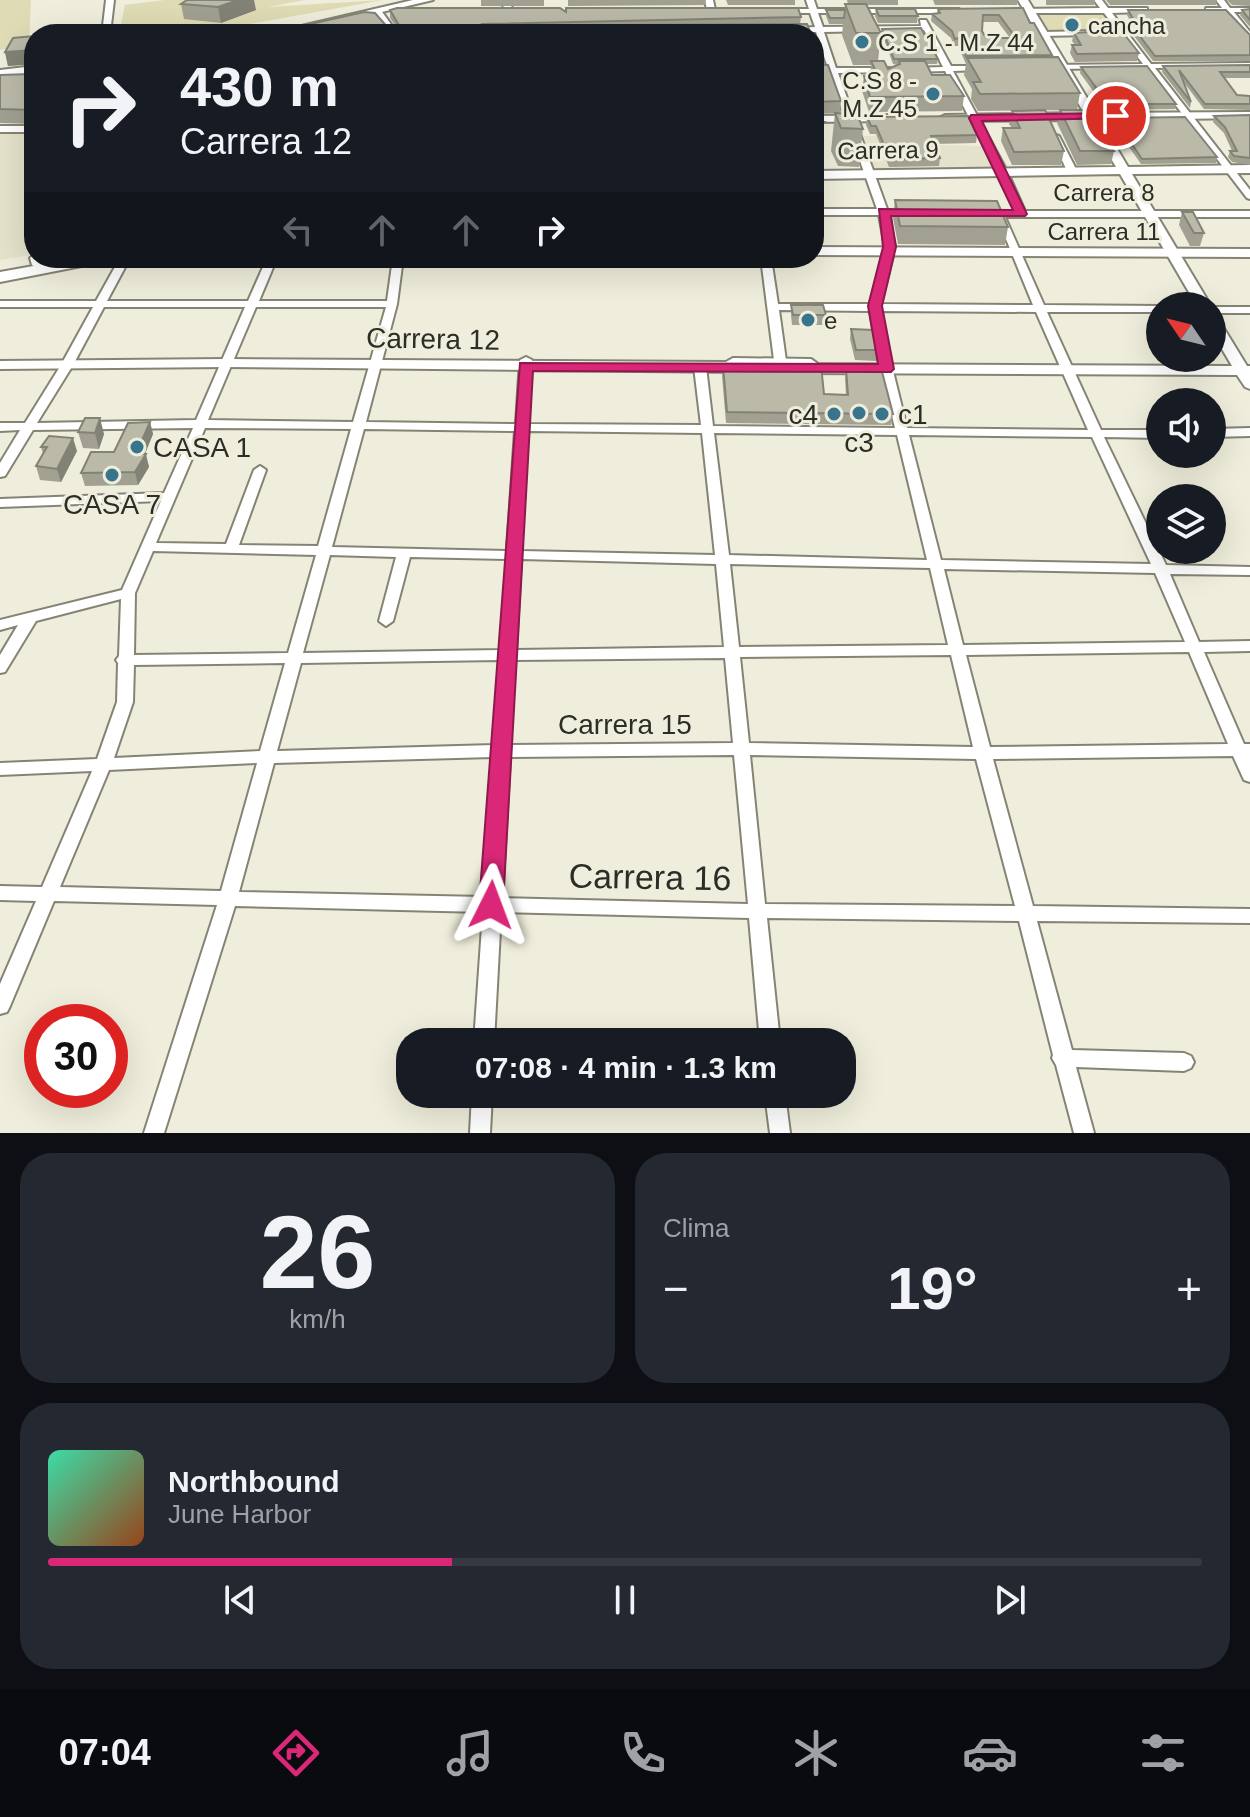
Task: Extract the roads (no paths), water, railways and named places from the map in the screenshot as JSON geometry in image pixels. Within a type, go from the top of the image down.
[{"type":"main road","points":[[328,24],[428,0]]},
{"type":"main road","points":[[0,74],[24,71]]},
{"type":"main road","name":"Carrera 11","points":[[824,249],[1250,251]]},
{"type":"main road","points":[[0,274],[24,266]]},
{"type":"main road","points":[[0,274],[38,268]]},
{"type":"street","points":[[107,24],[110,0]]},
{"type":"street","points":[[503,24],[509,0]]},
{"type":"street","points":[[709,0],[712,24]]},
{"type":"street","points":[[899,0],[904,11]]},
{"type":"street","points":[[1098,0],[1250,196]]},
{"type":"street","points":[[1220,0],[1250,37]]},
{"type":"street","points":[[812,5],[819,24]]},
{"type":"street","points":[[769,11],[812,5],[904,11],[966,11]]},
{"type":"street","points":[[1026,5],[1196,292]]},
{"type":"street","points":[[1013,11],[1026,5],[1152,10]]},
{"type":"street","points":[[1198,10],[1250,10]]},
{"type":"street","points":[[377,11],[420,11]]},
{"type":"street","points":[[377,11],[387,24]]},
{"type":"street","points":[[491,11],[520,11]]},
{"type":"street","points":[[698,11],[725,11]]},
{"type":"street","points":[[918,11],[1003,173],[1021,214]]},
{"type":"street","points":[[824,30],[925,28]]},
{"type":"street","points":[[1043,34],[1123,33]]},
{"type":"street","points":[[824,39],[869,174],[891,212],[888,250],[875,306],[885,366],[956,651],[1084,1133]]},
{"type":"street","points":[[1034,68],[1250,65]]},
{"type":"street","points":[[824,71],[990,68]]},
{"type":"street","points":[[0,83],[22,82]]},
{"type":"street","points":[[927,118],[1250,115]]},
{"type":"street","points":[[1047,117],[1072,171]]},
{"type":"street","points":[[824,119],[911,118]]},
{"type":"street","points":[[0,129],[24,129]]},
{"type":"street","name":"Carrera 9","points":[[824,175],[1250,169]]},
{"type":"street","points":[[824,212],[891,212]]},
{"type":"street","name":"Carrera 8","points":[[971,213],[1250,214]]},
{"type":"street","points":[[1000,214],[1066,366],[1244,750],[1250,776]]},
{"type":"street","points":[[0,473],[31,427],[120,268]]},
{"type":"street","points":[[0,1006],[104,763],[125,702],[128,593],[268,268]]},
{"type":"street","points":[[154,1133],[228,898],[268,757],[292,658],[392,304],[397,268]]},
{"type":"street","points":[[768,268],[780,365]]},
{"type":"street","points":[[0,304],[392,304]]},
{"type":"street","points":[[774,307],[1146,309]]},
{"type":"street","points":[[1226,310],[1250,310]]},
{"type":"street","points":[[1226,341],[1246,371]]},
{"type":"street","name":"Carrera 12","points":[[0,358],[69,362]]},
{"type":"street","name":"Carrera 12","points":[[0,365],[228,360],[1066,366],[1246,371]]},
{"type":"street","points":[[485,1028],[525,363]]},
{"type":"street","name":"Carrera 12","points":[[525,363],[700,367],[780,365]]},
{"type":"street","points":[[700,367],[723,561],[768,1028]]},
{"type":"street","points":[[0,427],[201,424],[1146,434]]},
{"type":"street","points":[[1226,433],[1250,432]]},
{"type":"street","points":[[231,549],[260,470]]},
{"type":"street","points":[[0,503],[169,497]]},
{"type":"street","points":[[148,547],[1250,571]]},
{"type":"street","points":[[386,621],[404,553]]},
{"type":"street","points":[[0,625],[128,593]]},
{"type":"street","points":[[0,668],[30,618]]},
{"type":"street","points":[[124,660],[1250,646]]},
{"type":"street","name":"Carrera 15","points":[[0,769],[501,751],[740,749],[983,753],[1244,750]]},
{"type":"street","name":"Carrera 16","points":[[0,893],[755,911],[1250,916]]},
{"type":"street","points":[[1062,1058],[1184,1062]]},
{"type":"street","points":[[480,1133],[481,1108]]},
{"type":"street","points":[[777,1108],[780,1133]]},
{"type":"place","name":"cancha","points":[[1072,25]]},
{"type":"place","name":"C.S 1 - M.Z 44","points":[[862,42]]},
{"type":"place","name":"C.S 8 - M.Z 45","points":[[933,94]]},
{"type":"place","name":"e","points":[[808,320]]},
{"type":"place","name":"c3","points":[[859,413]]},
{"type":"place","name":"c4","points":[[834,414]]},
{"type":"place","name":"c1","points":[[882,414]]},
{"type":"place","name":"CASA 1","points":[[137,447]]},
{"type":"place","name":"CASA 7","points":[[112,475]]}]
